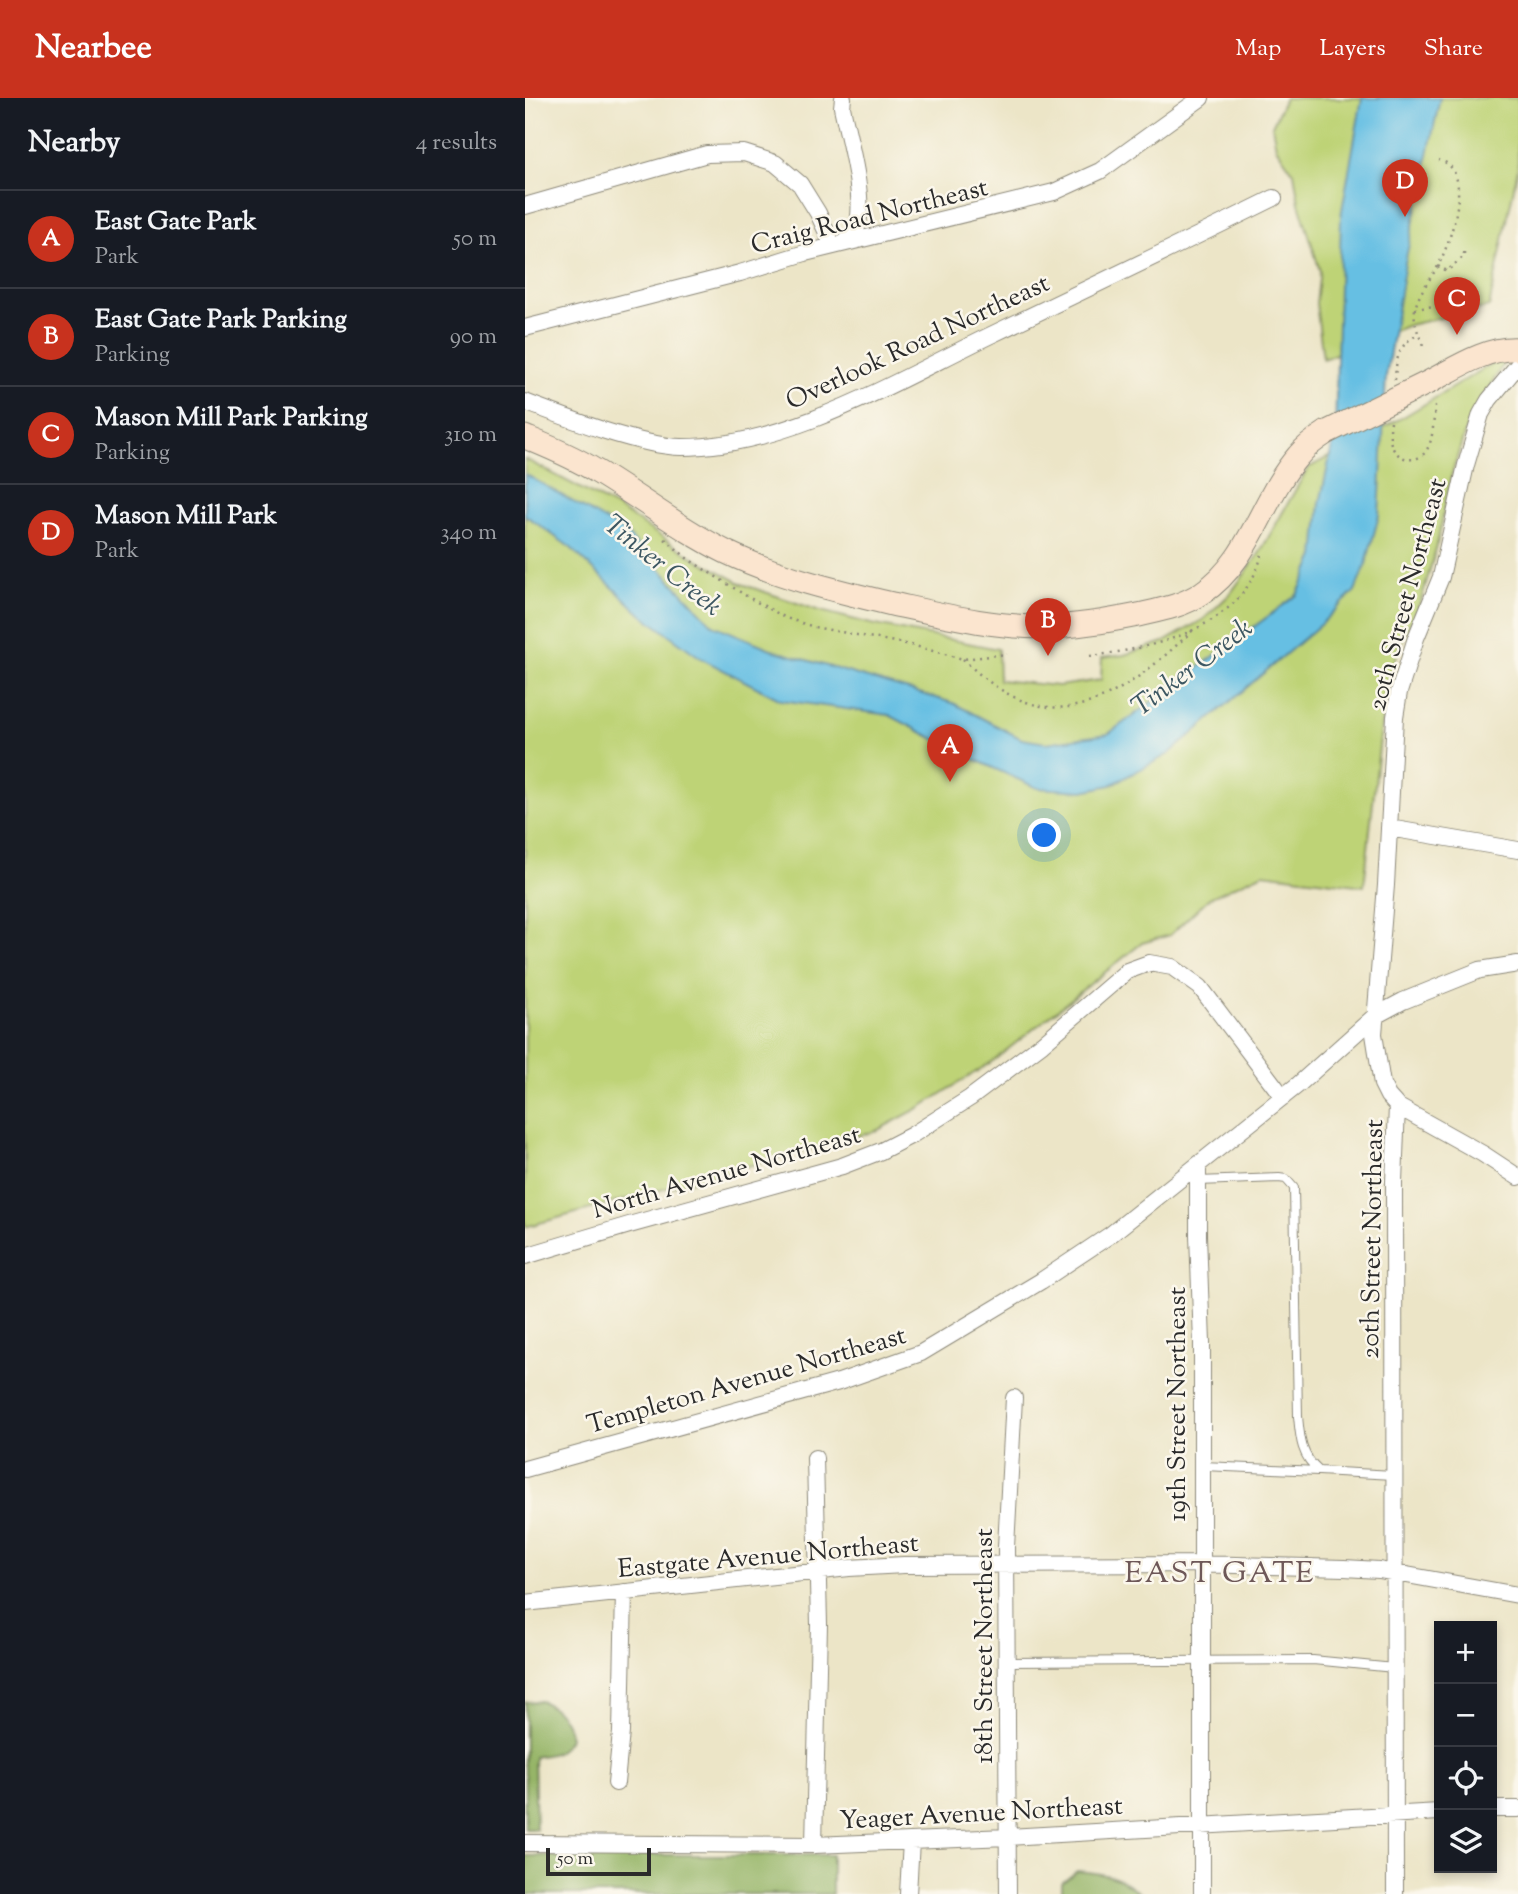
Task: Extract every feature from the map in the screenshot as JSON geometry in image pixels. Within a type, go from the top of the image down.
[{"type":"street","points":[[525,206],[708,154],[744,153],[775,163],[800,184],[838,245],[852,237],[856,228],[859,203],[842,107],[843,98]]},
{"type":"street","name":"Craig Road Northeast","points":[[525,328],[838,245],[1021,201],[1075,184],[1100,171],[1201,98]]},
{"type":"street","name":"Overlook Road Northeast","points":[[525,402],[656,444],[703,446],[746,440],[776,432],[850,403],[1275,198]]},
{"type":"street","points":[[525,437],[595,470],[685,528],[746,561],[828,587],[937,614],[1017,626],[1048,627],[1115,620],[1167,609],[1201,594],[1219,579],[1237,557],[1299,454],[1327,432],[1472,360],[1496,352],[1518,349]]},
{"type":"street","name":"20th Street Northeast","points":[[1395,1894],[1394,1182],[1397,1106],[1382,1084],[1374,1034],[1395,717],[1405,668],[1441,578],[1466,465],[1481,414],[1518,365]]},
{"type":"street","points":[[1389,828],[1518,850]]},
{"type":"street","name":"North Avenue Northeast","points":[[525,1256],[842,1166],[881,1151],[912,1135],[970,1098],[1042,1044],[1127,971],[1149,963],[1172,967],[1200,987],[1283,1097]]},
{"type":"street","name":"Templeton Avenue Northeast","points":[[525,1469],[839,1382],[921,1353],[1041,1281],[1198,1174],[1375,1016],[1403,1001],[1480,970],[1518,964]]},
{"type":"street","points":[[1397,1106],[1483,1154],[1518,1177]]},
{"type":"street","name":"19th Street Northeast","points":[[1198,1174],[1202,1343],[1202,1894]]},
{"type":"street","name":"18th Street Northeast","points":[[1008,1894],[1007,1503],[1014,1398]]},
{"type":"street","points":[[814,1844],[818,1723],[815,1458]]},
{"type":"street","name":"Eastgate Avenue Northeast","points":[[525,1603],[904,1565],[1201,1564],[1344,1568],[1394,1573],[1518,1595]]},
{"type":"street","points":[[617,1783],[621,1732],[624,1592]]},
{"type":"street","points":[[1497,1809],[1518,1809]]},
{"type":"street","name":"Yeager Avenue Northeast","points":[[525,1843],[814,1844],[1007,1838],[1434,1812]]},
{"type":"street","points":[[908,1894],[911,1841]]},
{"type":"lane","points":[[1198,1174],[1286,1179],[1294,1188],[1298,1416],[1304,1453],[1319,1471]]},
{"type":"lane","points":[[1202,1466],[1394,1475]]},
{"type":"lane","points":[[1008,1662],[1313,1660],[1394,1668]]},
{"type":"path","points":[[1423,345],[1415,321],[1415,309],[1420,293],[1438,265],[1451,230],[1458,195],[1456,171],[1451,165],[1439,160]]},
{"type":"path","points":[[1438,265],[1447,271],[1464,256],[1464,248]]},
{"type":"path","points":[[1415,309],[1460,302],[1461,307]]},
{"type":"path","points":[[963,659],[985,681],[1007,695],[1034,704],[1060,708],[1111,696],[1165,657],[1195,629]]},
{"type":"green space","points":[[1285,98],[1518,98],[1518,168],[1489,307],[1409,325],[1323,359],[1316,303],[1320,271],[1299,203],[1294,173],[1276,147],[1272,126]]},
{"type":"green space","points":[[1506,360],[1468,422],[1451,477],[1437,545],[1421,601],[1398,649],[1385,691],[1364,886],[1263,873],[1209,898],[1170,935],[1142,943],[993,1061],[921,1107],[876,1131],[525,1227],[525,459],[616,507],[691,556],[742,584],[817,610],[871,624],[998,649],[999,680],[1058,686],[1101,680],[1102,658],[1124,655],[1164,642],[1204,619],[1230,594],[1259,554],[1308,468],[1400,419],[1495,362]]},
{"type":"green space","points":[[541,1701],[561,1715],[570,1738],[555,1753],[534,1757],[536,1829],[525,1829],[525,1702]]},
{"type":"green space","points":[[832,1855],[832,1894],[525,1894],[525,1856]]},
{"type":"green space","points":[[1077,1871],[1111,1876],[1140,1894],[1062,1894],[1062,1883]]},
{"type":"water","points":[[1362,98],[1440,98],[1405,263],[1386,376],[1379,515],[1366,564],[1355,591],[1321,624],[1169,754],[1111,785],[1083,791],[1037,788],[967,756],[889,715],[781,700],[702,659],[642,615],[571,548],[525,515],[525,474],[625,532],[713,625],[776,651],[953,703],[1022,739],[1046,743],[1108,734],[1297,595],[1315,556],[1320,503],[1335,433],[1341,216]]},
{"type":"place","name":"Mason Mill Park","points":[[1405,217]]},
{"type":"place","name":"Mason Mill Park Parking","points":[[1457,335]]},
{"type":"place","name":"East Gate Park Parking","points":[[1048,656]]},
{"type":"place","name":"East Gate Park","points":[[950,782]]},
{"type":"district","name":"EAST GATE","points":[[1220,1572]]},
{"type":"water label","name":"Tinker Creek","points":[[664,564]]},
{"type":"water label","name":"Tinker Creek","points":[[1191,666]]}]
